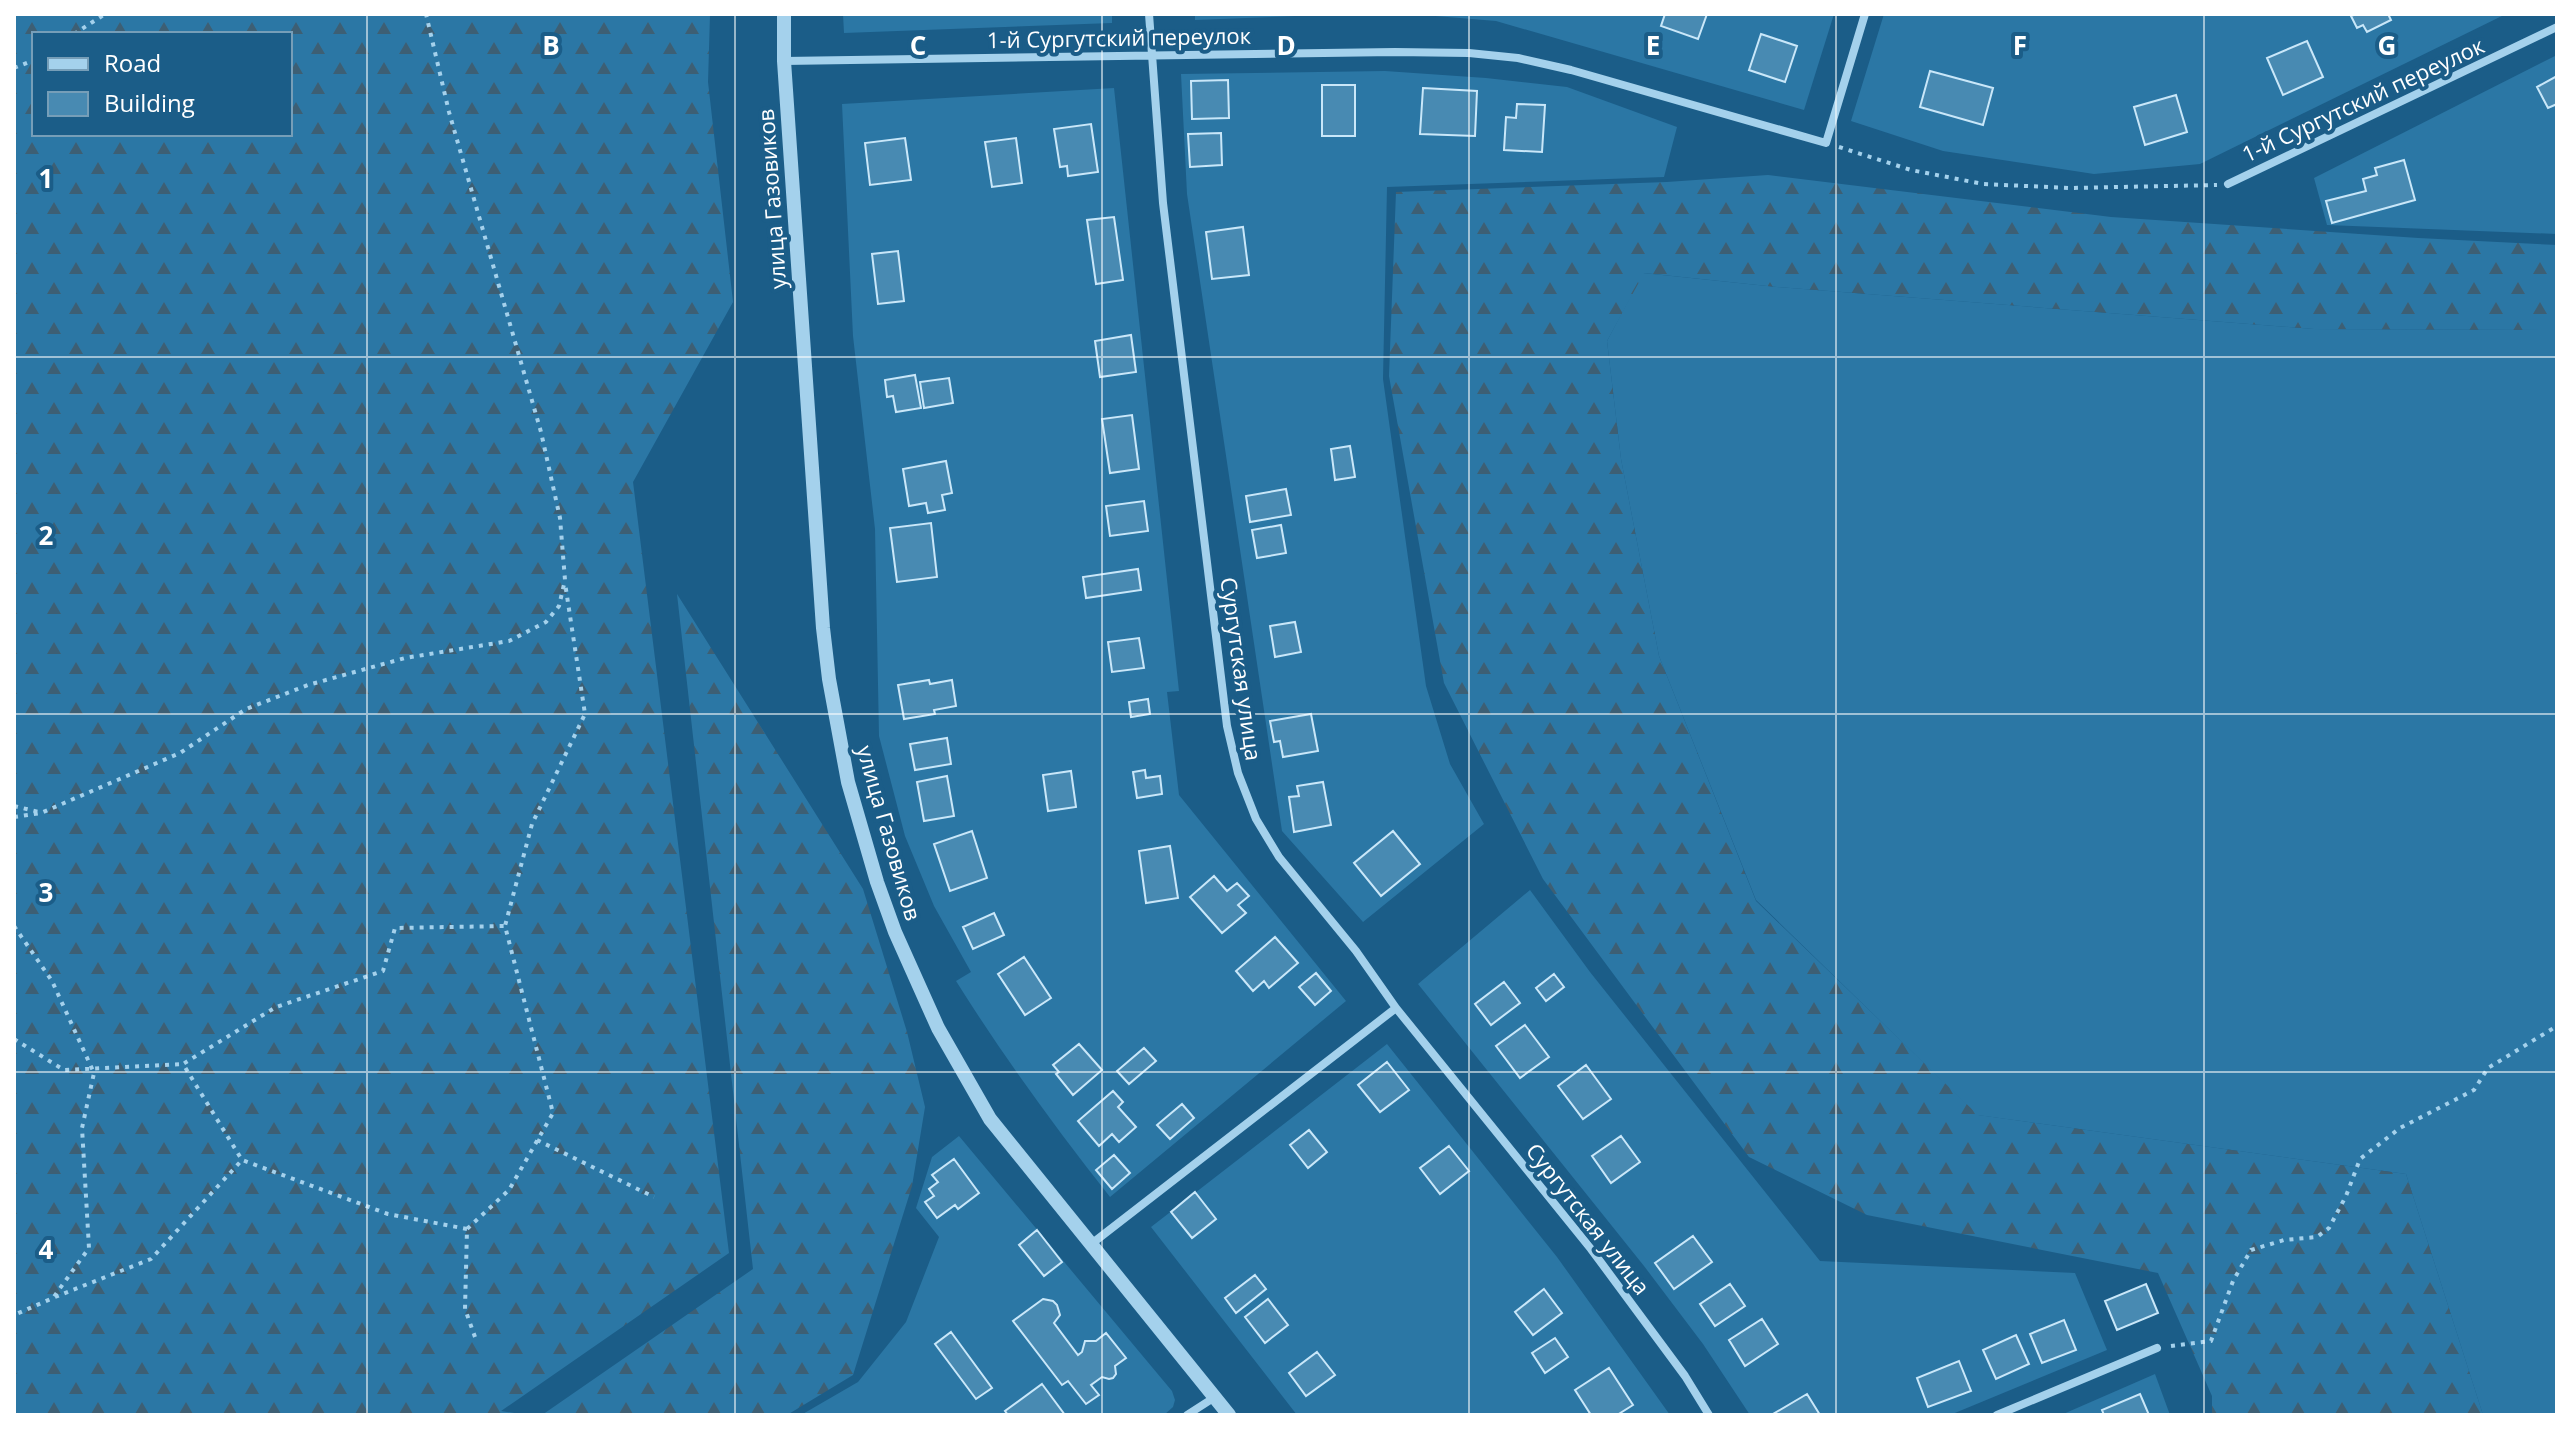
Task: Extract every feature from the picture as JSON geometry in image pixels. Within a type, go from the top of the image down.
[{"type":"street","name":"улица Газовиков","points":[[784,14],[784,61],[823,628],[837,731],[855,807],[895,932],[938,1028],[990,1119],[1229,1415]]},
{"type":"street","name":"Сургутская улица","points":[[1149,14],[1167,234],[1227,726],[1238,773],[1256,819],[1279,857],[1356,951],[1396,1008],[1591,1249],[1685,1376],[1709,1415]]},
{"type":"street","points":[[1826,143],[1865,14]]},
{"type":"street","name":"1-й Сургутский переулок","points":[[2228,184],[2557,27]]},
{"type":"street","name":"1-й Сургутский переулок","points":[[784,61],[1469,53],[1518,58],[1571,70],[1826,143]]},
{"type":"street","points":[[1090,1246],[1396,1008]]},
{"type":"street","points":[[1997,1415],[2157,1348]]},
{"type":"street","points":[[1187,1415],[1215,1397]]},
{"type":"path","points":[[77,32],[105,14]]},
{"type":"path","points":[[426,14],[449,112],[541,432],[560,518],[565,580],[585,714],[532,824],[505,926],[553,1113],[509,1190],[467,1229],[465,1309],[475,1337]]},
{"type":"path","points":[[1826,143],[1911,170],[1983,184],[2085,188],[2228,184]]},
{"type":"path","points":[[14,817],[41,813],[180,753],[246,709],[308,685],[405,658],[509,641],[546,622],[559,606],[565,580]]},
{"type":"path","points":[[14,806],[41,813]]},
{"type":"path","points":[[14,926],[52,981],[94,1073],[82,1128],[89,1248],[53,1298]]},
{"type":"path","points":[[14,1039],[64,1070],[183,1064],[276,1007],[383,971],[395,928],[505,926]]},
{"type":"path","points":[[2157,1348],[2211,1341],[2233,1281],[2251,1250],[2284,1240],[2317,1237],[2329,1228],[2360,1159],[2400,1128],[2474,1090],[2488,1068],[2539,1034],[2557,1026]]},
{"type":"path","points":[[183,1064],[242,1160],[388,1214],[467,1229]]},
{"type":"path","points":[[537,1140],[654,1197]]},
{"type":"path","points":[[14,1315],[151,1259],[242,1160]]},
{"type":"green space","points":[[14,14],[710,14],[708,82],[733,302],[633,482],[729,1253],[501,1411],[527,1415],[14,1415]]},
{"type":"green space","points":[[843,14],[1112,14],[1112,23],[844,33]]},
{"type":"green space","points":[[1195,14],[1345,14],[1195,20]]},
{"type":"green space","points":[[1411,14],[1834,14],[1804,110],[1496,21]]},
{"type":"green space","points":[[1884,14],[2506,14],[2200,164],[2094,174],[1943,151],[1851,121]]},
{"type":"green space","points":[[2557,55],[2557,234],[2327,225],[2314,178]]},
{"type":"green space","points":[[1385,71],[1567,87],[1677,127],[1664,177],[1387,187],[1383,379],[1426,686],[1450,764],[1484,824],[1363,922],[1282,831],[1187,194],[1181,74]]},
{"type":"green space","points":[[1114,88],[1179,691],[1167,692],[1179,795],[1346,1001],[1110,1197],[1030,1091],[956,981],[971,972],[934,906],[905,836],[879,736],[875,529],[853,336],[842,104]]},
{"type":"green space","points":[[1768,175],[2111,217],[2557,245],[2557,330],[2314,329],[1777,287],[1644,273],[1607,341],[1621,459],[1659,656],[1756,901],[1978,1115],[2406,1174],[2483,1415],[2212,1415],[2212,1396],[2158,1273],[1867,1215],[1749,1157],[1543,879],[1444,683],[1389,376],[1396,192]]},
{"type":"green space","points":[[1643,273],[1777,287],[2314,329],[2557,330],[2557,1415],[2483,1415],[2406,1174],[1977,1115],[1756,900],[1659,656],[1621,459],[1607,341]]},
{"type":"green space","points":[[677,594],[863,889],[907,1032],[925,1107],[912,1186],[853,1375],[787,1415],[542,1415],[753,1269]]},
{"type":"green space","points":[[1530,890],[1590,972],[1820,1261],[2075,1273],[2107,1350],[1950,1415],[1750,1415],[1703,1344],[1644,1266],[1418,984]]},
{"type":"green space","points":[[1387,1044],[1557,1257],[1670,1415],[1297,1415],[1151,1227]]},
{"type":"green space","points":[[959,1136],[1172,1391],[1175,1400],[1173,1407],[1164,1415],[801,1415],[858,1382],[906,1322],[939,1237],[916,1208],[932,1157]]},
{"type":"green space","points":[[2155,1374],[2170,1415],[2061,1415]]},
{"type":"building","points":[[1665,14],[1707,14],[1698,39],[1661,26]]},
{"type":"building","points":[[2388,14],[2391,20],[2367,32],[2363,25],[2357,28],[2351,16]]},
{"type":"building","points":[[1761,34],[1797,46],[1785,82],[1749,70]]},
{"type":"building","points":[[2307,41],[2323,77],[2283,95],[2267,58]]},
{"type":"building","points":[[1930,71],[1993,88],[1983,125],[1920,107]]},
{"type":"building","points":[[2557,76],[2557,104],[2548,108],[2537,87]]},
{"type":"building","points":[[1228,80],[1229,118],[1192,119],[1191,81]]},
{"type":"building","points":[[1322,85],[1355,85],[1355,136],[1322,136]]},
{"type":"building","points":[[1423,88],[1477,91],[1475,136],[1420,134]]},
{"type":"building","points":[[2176,95],[2187,132],[2145,145],[2134,107]]},
{"type":"building","points":[[1517,104],[1545,105],[1542,152],[1504,150],[1506,117],[1516,118]]},
{"type":"building","points":[[1091,124],[1098,172],[1068,176],[1067,166],[1060,167],[1054,129]]},
{"type":"building","points":[[1221,133],[1222,165],[1190,167],[1188,134]]},
{"type":"building","points":[[905,138],[911,180],[870,185],[865,143]]},
{"type":"building","points":[[1016,138],[1022,183],[992,187],[985,142]]},
{"type":"building","points":[[2404,160],[2415,200],[2332,223],[2326,201],[2366,191],[2363,179],[2377,175],[2375,168]]},
{"type":"building","points":[[1114,217],[1123,280],[1096,284],[1087,220]]},
{"type":"building","points":[[1243,227],[1249,275],[1212,279],[1206,232]]},
{"type":"building","points":[[898,251],[904,301],[878,304],[872,254]]},
{"type":"building","points":[[1131,335],[1136,372],[1100,377],[1095,341]]},
{"type":"building","points":[[915,375],[921,408],[896,412],[893,396],[887,397],[885,380]]},
{"type":"building","points":[[949,378],[953,403],[924,408],[920,382]]},
{"type":"building","points":[[1132,415],[1139,469],[1110,473],[1102,419]]},
{"type":"building","points":[[1350,446],[1355,477],[1335,480],[1331,449]]},
{"type":"building","points":[[946,461],[952,493],[942,495],[945,510],[928,513],[926,503],[909,506],[903,469]]},
{"type":"building","points":[[1286,489],[1291,515],[1250,522],[1246,496]]},
{"type":"building","points":[[1144,501],[1148,531],[1110,536],[1106,506]]},
{"type":"building","points":[[931,523],[937,577],[897,582],[890,528]]},
{"type":"building","points":[[1281,525],[1286,553],[1257,558],[1252,530]]},
{"type":"building","points":[[1138,569],[1141,590],[1086,598],[1083,577]]},
{"type":"building","points":[[1295,622],[1301,652],[1275,657],[1270,626]]},
{"type":"building","points":[[1139,638],[1144,668],[1112,672],[1108,642]]},
{"type":"building","points":[[929,680],[930,684],[952,680],[956,706],[934,710],[935,714],[904,719],[898,685]]},
{"type":"building","points":[[1148,699],[1150,714],[1131,717],[1129,702]]},
{"type":"building","points":[[1311,714],[1318,751],[1283,757],[1280,741],[1274,742],[1270,721]]},
{"type":"building","points":[[947,738],[951,764],[915,770],[910,744]]},
{"type":"building","points":[[1145,770],[1146,778],[1160,776],[1162,794],[1137,798],[1133,772]]},
{"type":"building","points":[[1071,771],[1076,807],[1048,811],[1043,775]]},
{"type":"building","points":[[947,776],[954,816],[924,821],[917,782]]},
{"type":"building","points":[[1323,782],[1331,825],[1294,832],[1289,797],[1299,796],[1297,786]]},
{"type":"building","points":[[972,831],[987,878],[950,891],[934,844]]},
{"type":"building","points":[[1393,831],[1420,864],[1381,896],[1354,863]]},
{"type":"building","points":[[1170,846],[1178,898],[1146,903],[1139,851]]},
{"type":"building","points":[[1214,876],[1227,891],[1237,883],[1249,896],[1238,905],[1246,913],[1222,933],[1190,897]]},
{"type":"building","points":[[994,913],[1004,935],[973,949],[963,927]]},
{"type":"building","points":[[1275,937],[1298,963],[1269,988],[1264,981],[1253,991],[1236,971]]},
{"type":"building","points":[[1024,957],[1051,998],[1025,1015],[998,974]]},
{"type":"building","points":[[1316,973],[1331,991],[1315,1005],[1299,987]]},
{"type":"building","points":[[1554,974],[1564,987],[1546,1001],[1536,988]]},
{"type":"building","points":[[1504,982],[1520,1003],[1491,1025],[1475,1004]]},
{"type":"building","points":[[1525,1025],[1549,1057],[1520,1078],[1496,1046]]},
{"type":"building","points":[[1079,1044],[1102,1070],[1073,1095],[1056,1074],[1059,1072],[1053,1065]]},
{"type":"building","points":[[1144,1048],[1156,1061],[1129,1084],[1117,1071]]},
{"type":"building","points":[[1387,1062],[1409,1090],[1380,1112],[1358,1085]]},
{"type":"building","points":[[1586,1065],[1611,1099],[1583,1119],[1558,1086]]},
{"type":"building","points":[[1113,1091],[1123,1102],[1118,1107],[1136,1127],[1119,1142],[1112,1134],[1099,1146],[1078,1121]]},
{"type":"building","points":[[1182,1104],[1194,1118],[1170,1139],[1157,1125]]},
{"type":"building","points":[[1309,1130],[1327,1152],[1308,1168],[1290,1145]]},
{"type":"building","points":[[1621,1136],[1640,1162],[1611,1183],[1592,1156]]},
{"type":"building","points":[[1449,1146],[1469,1171],[1440,1194],[1420,1168]]},
{"type":"building","points":[[1114,1155],[1130,1173],[1112,1189],[1096,1170]]},
{"type":"building","points":[[954,1159],[979,1193],[958,1209],[955,1205],[937,1218],[925,1202],[934,1196],[929,1189],[938,1182],[932,1175]]},
{"type":"building","points":[[1195,1192],[1216,1219],[1192,1238],[1171,1212]]},
{"type":"building","points":[[1037,1230],[1062,1262],[1044,1276],[1019,1245]]},
{"type":"building","points":[[1693,1236],[1712,1262],[1674,1289],[1655,1263]]},
{"type":"building","points":[[1255,1275],[1266,1289],[1236,1313],[1225,1298]]},
{"type":"building","points":[[1730,1284],[1745,1306],[1715,1326],[1700,1304]]},
{"type":"building","points":[[2146,1284],[2158,1313],[2117,1330],[2105,1301]]},
{"type":"building","points":[[1544,1289],[1562,1313],[1533,1335],[1515,1312]]},
{"type":"building","points":[[1043,1299],[1057,1305],[1060,1315],[1054,1323],[1078,1355],[1085,1341],[1096,1341],[1106,1333],[1126,1358],[1115,1366],[1113,1378],[1102,1377],[1091,1385],[1099,1395],[1086,1404],[1068,1381],[1062,1385],[1013,1321]]},
{"type":"building","points":[[1268,1299],[1288,1325],[1265,1343],[1245,1317]]},
{"type":"building","points":[[1762,1319],[1778,1344],[1745,1366],[1729,1340]]},
{"type":"building","points":[[2064,1320],[2076,1350],[2042,1363],[2030,1334]]},
{"type":"building","points":[[951,1332],[992,1388],[976,1399],[935,1344]]},
{"type":"building","points":[[2016,1335],[2029,1364],[1996,1379],[1983,1350]]},
{"type":"building","points":[[1555,1338],[1568,1357],[1545,1373],[1532,1353]]},
{"type":"building","points":[[1317,1352],[1335,1375],[1306,1396],[1289,1373]]},
{"type":"building","points":[[1959,1361],[1971,1391],[1928,1407],[1917,1378]]},
{"type":"building","points":[[1609,1368],[1633,1405],[1617,1415],[1591,1415],[1575,1390]]},
{"type":"building","points":[[1042,1384],[1065,1415],[1008,1415],[1005,1411]]},
{"type":"building","points":[[1807,1394],[1820,1415],[1773,1414]]},
{"type":"building","points":[[2140,1394],[2149,1415],[2104,1415],[2102,1410]]}]
